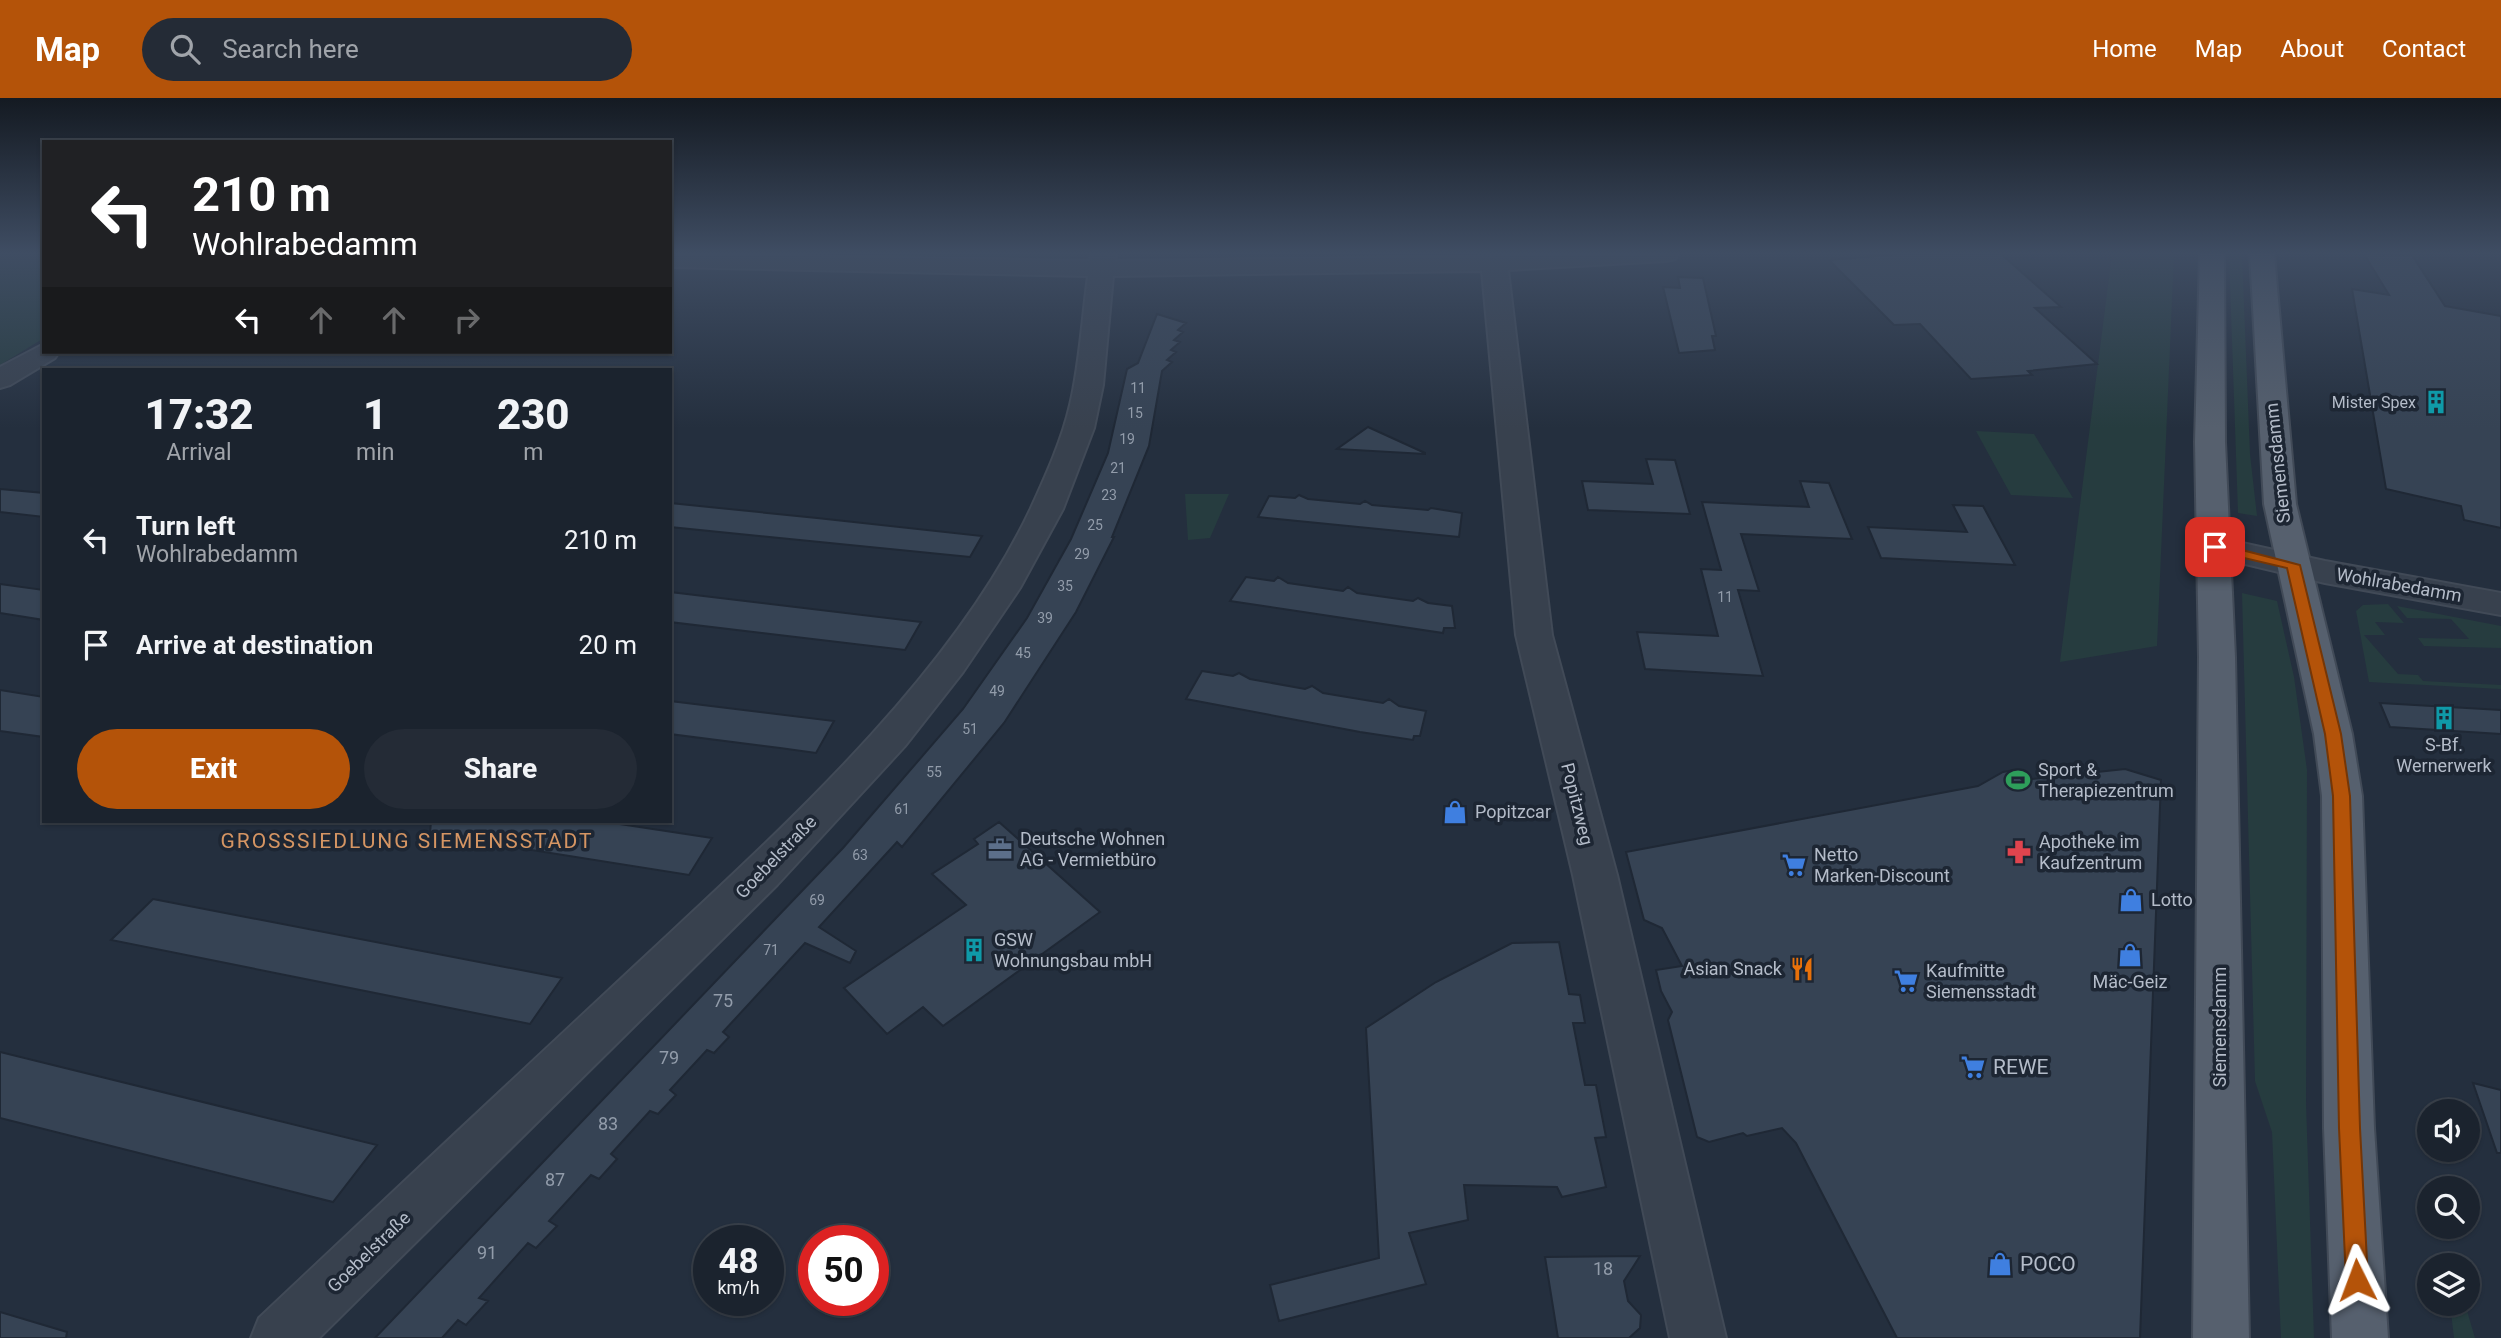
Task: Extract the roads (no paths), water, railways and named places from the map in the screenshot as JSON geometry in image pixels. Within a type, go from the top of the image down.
[{"type":"main road","name":"Siemensdamm","points":[[2211,312],[2210,442],[2215,547],[2221,1338]]},
{"type":"main road","name":"Siemensdamm","points":[[2266,312],[2276,478],[2293,565],[2333,734],[2342,796],[2349,1128],[2360,1338]]},
{"type":"street","name":"Goebelstraße","points":[[279,1338],[727,907],[868,763],[931,687],[973,632],[1017,563],[1061,472],[1079,428],[1093,368],[1098,312]]},
{"type":"street","name":"Popitzweg","points":[[1499,312],[1534,635],[1595,875],[1698,1338]]},
{"type":"street","points":[[0,379],[42,354]]},
{"type":"street","name":"Wohlrabedamm","points":[[2215,547],[2293,565],[2501,604]]},
{"type":"place","name":"Mister Spex","points":[[2436,402]]},
{"type":"place","name":"S-Bf. Wernerwerk","points":[[2444,718]]},
{"type":"place","name":"Sport & Therapiezentrum","points":[[2018,780]]},
{"type":"place","name":"Popitzcar","points":[[1455,812]]},
{"type":"place","name":"Deutsche Wohnen AG - Vermietbüro","points":[[1000,849]]},
{"type":"place","name":"Apotheke im Kaufzentrum","points":[[2019,852]]},
{"type":"place","name":"Netto Marken-Discount","points":[[1794,865]]},
{"type":"place","name":"Lotto","points":[[2131,900]]},
{"type":"place","name":"GSW Wohnungsbau mbH","points":[[974,950]]},
{"type":"place","name":"Mäc-Geiz","points":[[2130,955]]},
{"type":"place","name":"Asian Snack","points":[[1802,969]]},
{"type":"place","name":"Kaufmitte Siemensstadt","points":[[1906,981]]},
{"type":"place","name":"REWE","points":[[1973,1067]]},
{"type":"place","name":"POCO","points":[[2000,1264]]},
{"type":"district","name":"GROSSSIEDLUNG SIEMENSSTADT","points":[[407,841]]}]
